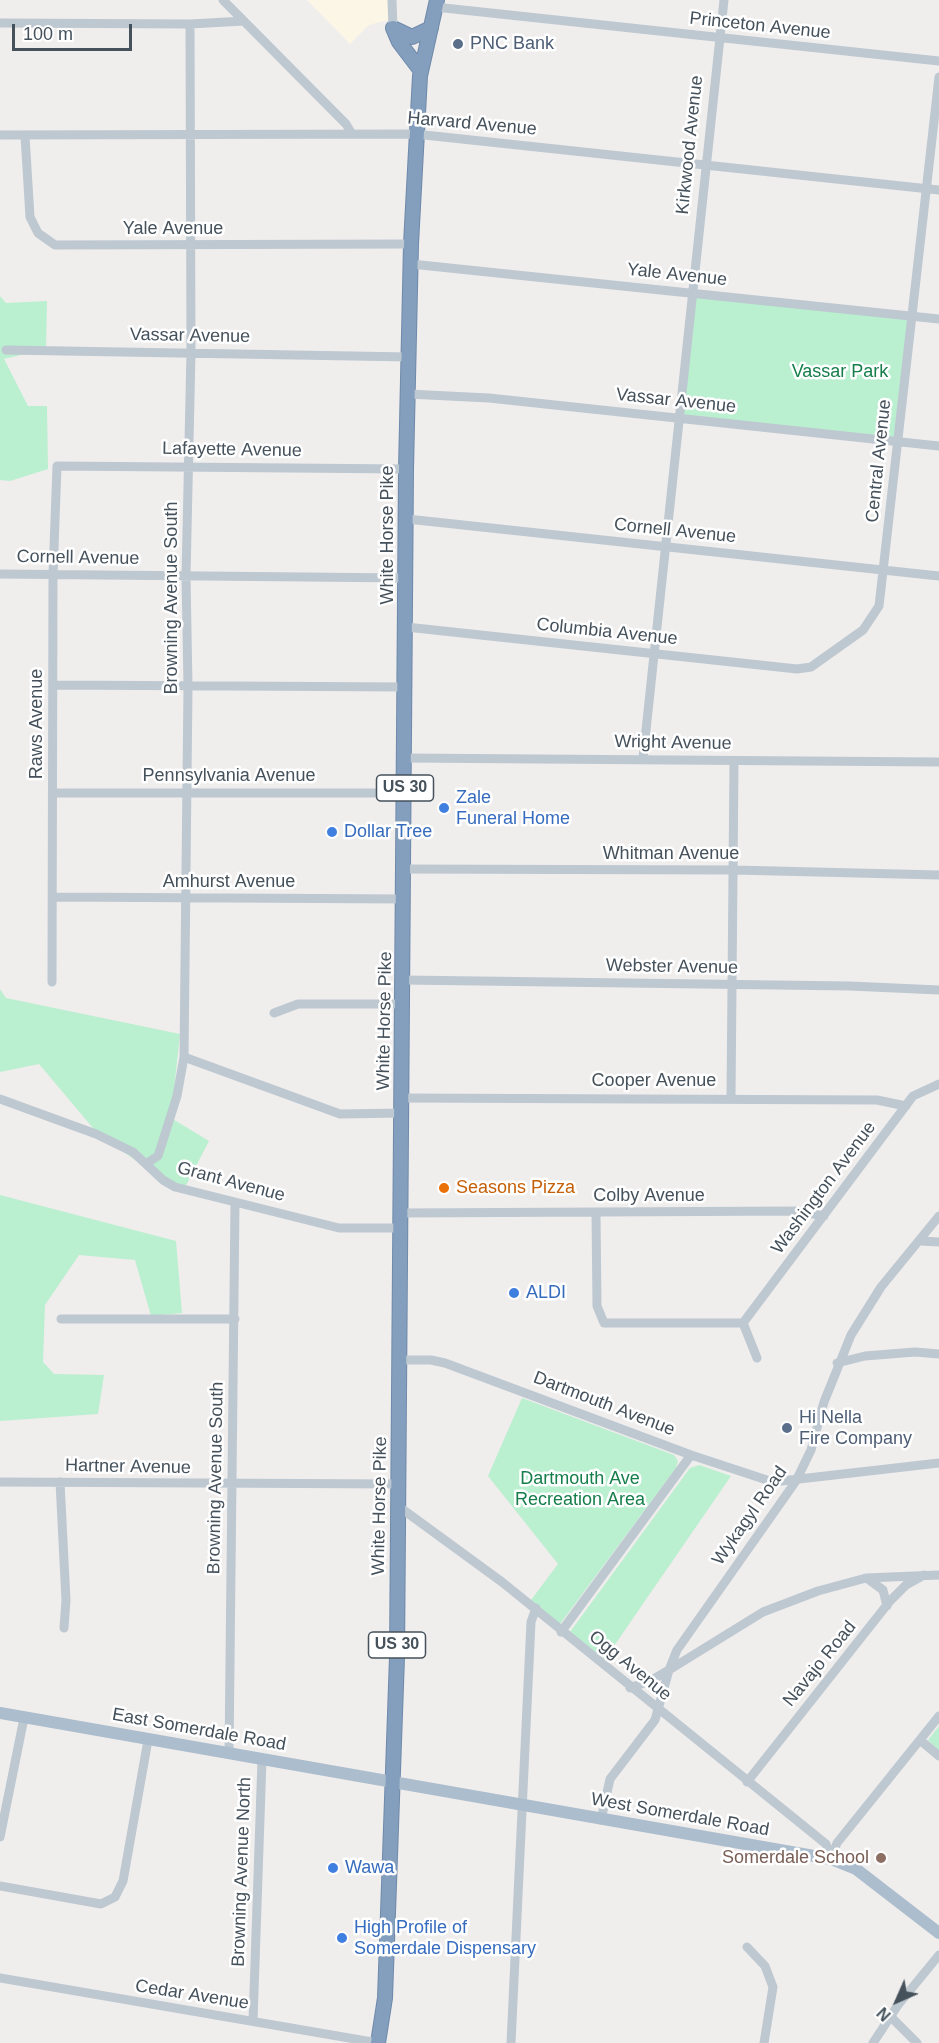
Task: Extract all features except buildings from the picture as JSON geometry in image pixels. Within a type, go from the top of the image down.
[{"type":"highway","name":"White Horse Pike","points":[[378,2043],[385,1998],[399,1484],[406,469],[411,244],[415,134],[421,71],[436,3]]},
{"type":"highway","points":[[393,28],[412,37],[430,28]]},
{"type":"highway","points":[[393,28],[399,42],[421,71]]},
{"type":"main road","name":"East Somerdale Road","points":[[0,1713],[392,1783]]},
{"type":"main road","name":"West Somerdale Road","points":[[392,1783],[831,1859],[856,1869],[939,1933]]},
{"type":"street","points":[[223,0],[346,124],[352,134]]},
{"type":"street","points":[[392,0],[393,28]]},
{"type":"street","name":"Kirkwood Avenue","points":[[642,758],[704,165],[724,0]]},
{"type":"street","name":"Princeton Avenue","points":[[436,3],[719,38],[939,61]]},
{"type":"street","points":[[0,23],[190,24],[244,21]]},
{"type":"street","name":"Browning Avenue South","points":[[147,1163],[158,1156],[177,1096],[184,1057],[188,792],[186,576],[191,352],[190,24]]},
{"type":"street","name":"Central Avenue","points":[[804,668],[811,667],[853,639],[875,615],[883,570],[924,188],[939,77]]},
{"type":"street","name":"Harvard Avenue","points":[[0,135],[415,134],[939,190]]},
{"type":"street","name":"Yale Avenue","points":[[25,136],[30,217],[38,233],[55,245],[411,244]]},
{"type":"street","name":"Yale Avenue","points":[[411,264],[939,319]]},
{"type":"street","name":"Vassar Avenue","points":[[6,350],[410,357]]},
{"type":"street","name":"Vassar Avenue","points":[[408,394],[489,398],[939,446]]},
{"type":"street","name":"Lafayette Avenue","points":[[57,466],[190,465],[406,469]]},
{"type":"street","name":"Raws Avenue","points":[[52,982],[53,575],[57,466]]},
{"type":"street","name":"Cornell Avenue","points":[[407,519],[939,576]]},
{"type":"street","name":"Cornell Avenue","points":[[0,574],[407,578]]},
{"type":"street","name":"Columbia Avenue","points":[[406,627],[804,668]]},
{"type":"street","points":[[53,685],[406,687]]},
{"type":"street","name":"Wright Avenue","points":[[405,758],[939,762]]},
{"type":"street","points":[[731,1098],[734,761]]},
{"type":"street","name":"Pennsylvania Avenue","points":[[54,793],[405,793]]},
{"type":"street","name":"Whitman Avenue","points":[[403,869],[734,870],[939,875]]},
{"type":"street","name":"Amhurst Avenue","points":[[53,897],[404,899]]},
{"type":"street","name":"Webster Avenue","points":[[404,980],[922,987],[939,990]]},
{"type":"street","points":[[274,1013],[298,1004],[404,1004]]},
{"type":"street","points":[[184,1057],[340,1114],[402,1113]]},
{"type":"street","name":"Washington Avenue","points":[[743,1323],[913,1096],[939,1084]]},
{"type":"street","name":"Cooper Avenue","points":[[402,1098],[877,1100],[906,1106]]},
{"type":"street","name":"Grant Avenue","points":[[0,1099],[96,1134],[134,1152],[163,1180],[175,1187],[339,1228],[401,1228]]},
{"type":"street","name":"Browning Avenue South","points":[[229,1754],[235,1203]]},
{"type":"street","name":"Colby Avenue","points":[[402,1213],[798,1211],[824,1216]]},
{"type":"street","points":[[596,1213],[597,1306],[604,1323],[743,1323],[757,1358]]},
{"type":"street","name":"Wykagyl Road","points":[[601,1820],[610,1779],[655,1720],[676,1650],[796,1481],[811,1450],[837,1363],[851,1335],[881,1287],[921,1241],[939,1216]]},
{"type":"street","points":[[921,1241],[939,1242]]},
{"type":"street","points":[[61,1319],[235,1319]]},
{"type":"street","points":[[837,1363],[865,1356],[915,1352],[939,1354]]},
{"type":"street","name":"Dartmouth Avenue","points":[[400,1360],[431,1360],[445,1363],[691,1455],[773,1482],[939,1463]]},
{"type":"street","points":[[561,1632],[691,1455]]},
{"type":"street","name":"Hartner Avenue","points":[[0,1482],[232,1485],[399,1484]]},
{"type":"street","points":[[60,1482],[66,1600],[64,1628]]},
{"type":"street","name":"Ogg Avenue","points":[[398,1506],[536,1608],[561,1632],[826,1844],[831,1859]]},
{"type":"street","name":"Navajo Road","points":[[747,1782],[887,1606],[906,1585],[925,1574]]},
{"type":"street","points":[[630,1688],[652,1680],[763,1612],[818,1591],[866,1578],[939,1575]]},
{"type":"street","points":[[866,1578],[883,1590],[887,1606]]},
{"type":"street","points":[[511,2043],[531,1622],[536,1608]]},
{"type":"street","points":[[831,1859],[837,1843],[939,1716]]},
{"type":"street","points":[[0,1837],[24,1718]]},
{"type":"street","points":[[0,1886],[101,1904],[113,1899],[123,1881],[148,1740]]},
{"type":"street","points":[[920,1740],[939,1756]]},
{"type":"street","name":"Browning Avenue North","points":[[253,2022],[262,1760]]},
{"type":"street","points":[[747,1947],[765,1966],[773,1987],[764,2043]]},
{"type":"street","points":[[873,2043],[890,2016],[939,1955]]},
{"type":"street","name":"Cedar Avenue","points":[[0,1978],[378,2043]]},
{"type":"street","points":[[890,2016],[917,2043]]},
{"type":"shaded area","points":[[307,0],[392,0],[392,19],[369,25],[350,44]]},
{"type":"green space","name":"Vassar Park","points":[[691,294],[910,316],[898,442],[678,418]]},
{"type":"green space","points":[[0,296],[6,303],[47,301],[46,349],[4,359],[28,406],[47,406],[48,469],[10,481],[0,480]]},
{"type":"green space","points":[[0,989],[6,998],[180,1034],[171,1118],[209,1141],[182,1193],[98,1134],[39,1064],[0,1072]]},
{"type":"green space","points":[[0,1195],[176,1241],[182,1313],[151,1316],[135,1260],[79,1255],[45,1305],[43,1362],[54,1374],[104,1375],[98,1414],[0,1421]]},
{"type":"green space","name":"Dartmouth Ave Recreation Area","points":[[522,1398],[674,1455],[678,1461],[676,1468],[560,1624],[531,1600],[558,1564],[488,1476]]},
{"type":"green space","points":[[699,1465],[731,1476],[605,1659],[570,1632],[690,1468]]},
{"type":"green space","points":[[939,1726],[939,1751],[928,1740]]},
{"type":"place","name":"PNC Bank","points":[[458,44]]},
{"type":"place","name":"Zale Funeral Home","points":[[444,808]]},
{"type":"place","name":"Dollar Tree","points":[[332,832]]},
{"type":"place","name":"Seasons Pizza","points":[[444,1188]]},
{"type":"place","name":"ALDI","points":[[514,1293]]},
{"type":"place","name":"Hi Nella Fire Company","points":[[787,1428]]},
{"type":"place","name":"Somerdale School","points":[[881,1858]]},
{"type":"place","name":"Wawa","points":[[333,1868]]},
{"type":"place","name":"High Profile of Somerdale Dispensary","points":[[342,1938]]}]
